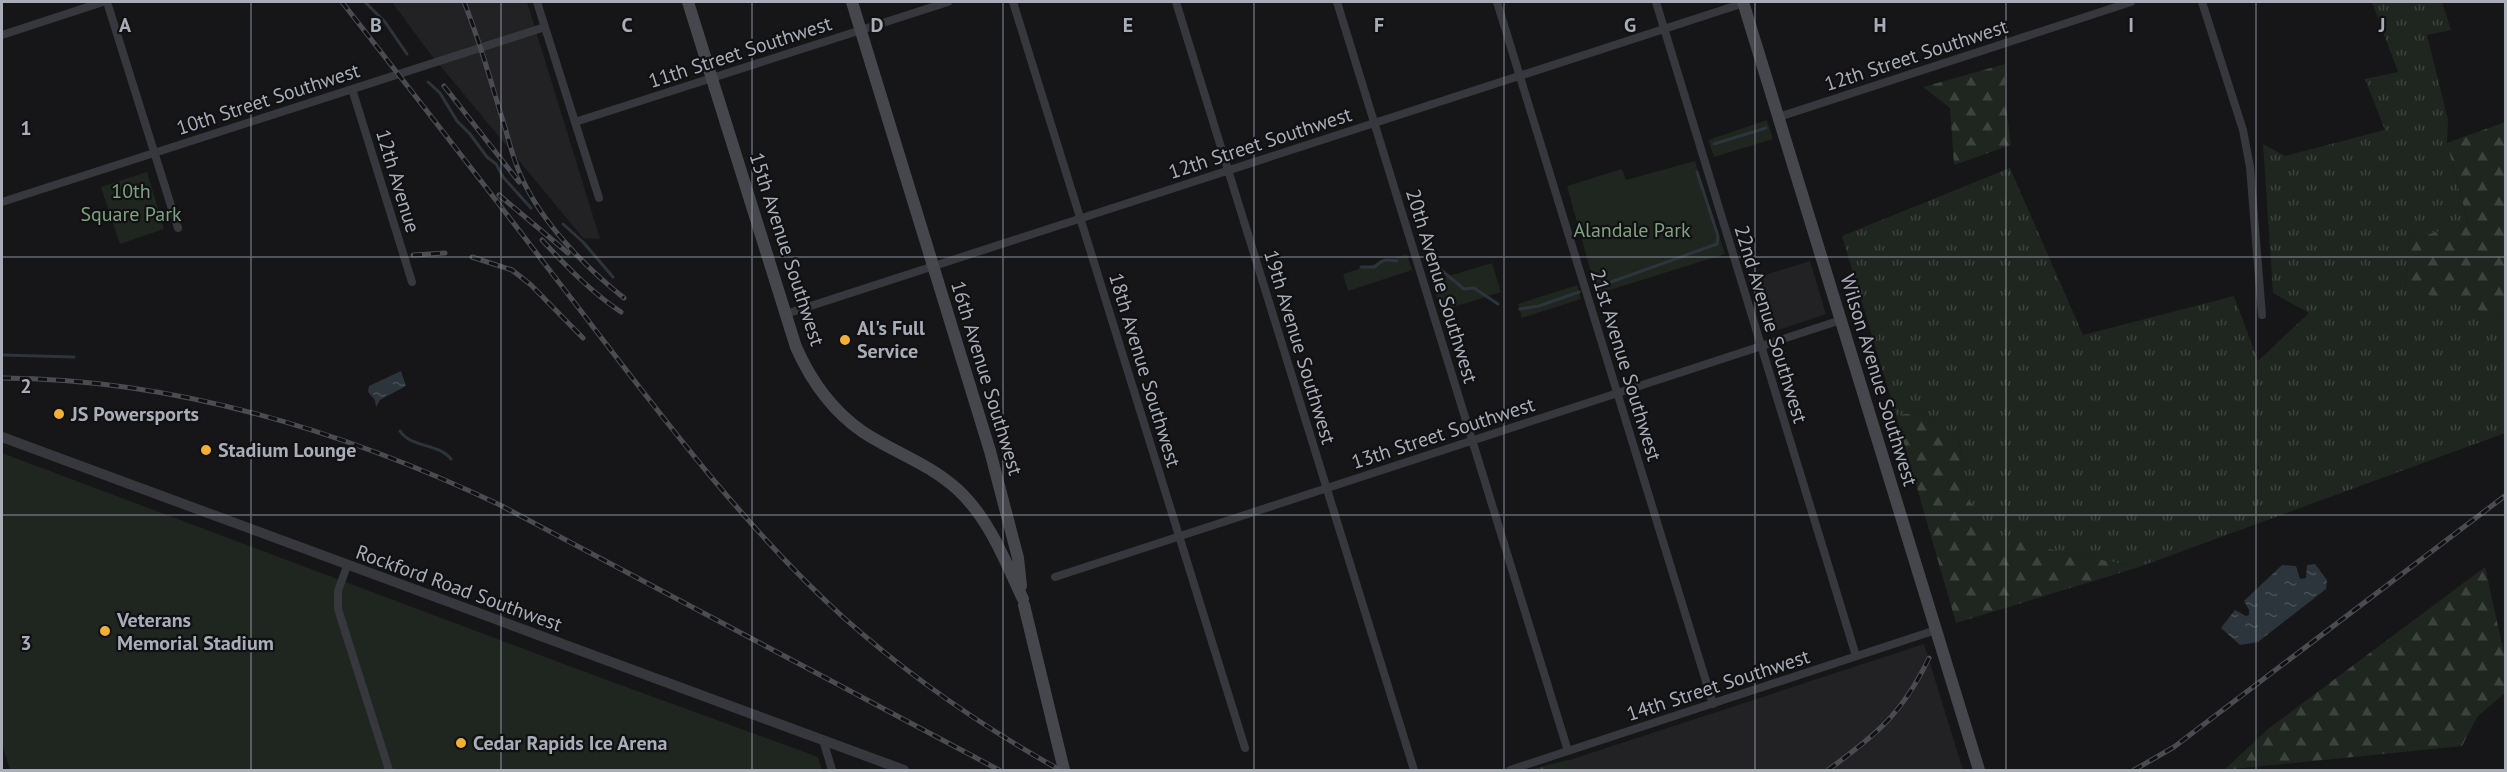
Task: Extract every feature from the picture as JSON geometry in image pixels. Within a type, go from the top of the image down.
[{"type":"main road","name":"15th Avenue Southwest","points":[[688,2],[795,347],[821,394],[863,432],[932,468],[959,491],[983,519],[1023,602]]},
{"type":"main road","name":"16th Avenue Southwest","points":[[852,2],[1007,515],[1018,558],[1023,602],[1064,771]]},
{"type":"main road","name":"Wilson Avenue Southwest","points":[[1743,2],[1979,771]]},
{"type":"street","points":[[2,35],[105,2],[178,228]]},
{"type":"street","points":[[537,2],[599,198]]},
{"type":"street","name":"11th Street Southwest","points":[[575,122],[948,2]]},
{"type":"street","name":"18th Avenue Southwest","points":[[1013,2],[1245,748]]},
{"type":"street","name":"19th Avenue Southwest","points":[[1176,2],[1414,771]]},
{"type":"street","name":"20th Avenue Southwest","points":[[1337,2],[1568,751]]},
{"type":"street","name":"21st Avenue Southwest","points":[[1497,2],[1713,704]]},
{"type":"street","name":"22nd Avenue Southwest","points":[[1656,2],[1856,657]]},
{"type":"street","name":"12th Street Southwest","points":[[786,314],[1743,2]]},
{"type":"street","name":"12th Street Southwest","points":[[1779,117],[2131,2]]},
{"type":"street","points":[[2202,2],[2243,130],[2250,167],[2262,315]]},
{"type":"street","name":"10th Street Southwest","points":[[2,202],[545,27]]},
{"type":"street","name":"12th Avenue","points":[[352,89],[412,282]]},
{"type":"street","name":"13th Street Southwest","points":[[1055,577],[1840,320]]},
{"type":"street","name":"Rockford Road Southwest","points":[[2,437],[904,771]]},
{"type":"street","points":[[347,566],[338,591],[338,609],[389,771]]},
{"type":"street","name":"14th Street Southwest","points":[[1510,771],[1936,630]]},
{"type":"street","points":[[823,740],[832,771]]},
{"type":"shaded area","points":[[392,2],[527,2],[600,239],[583,238],[428,51]]},
{"type":"shaded area","points":[[1810,261],[1826,314],[1766,334],[1749,280]]},
{"type":"shaded area","points":[[1924,644],[1963,770],[1539,770]]},
{"type":"green space","points":[[2372,2],[2442,2],[2451,30],[2427,35],[2448,120],[2447,143],[2468,224],[2409,240],[2405,287],[2505,318],[2505,433],[2139,567],[1988,535],[1968,497],[1959,439],[1924,412],[1896,415],[1842,236],[2010,168],[2083,335],[2234,296],[2258,361],[2309,313],[2273,293],[2263,144],[2285,156],[2385,130],[2365,79],[2398,72]]},
{"type":"green space","points":[[2005,64],[2005,100],[2011,145],[1954,165],[1950,108],[1923,87]]},
{"type":"green space","points":[[1767,120],[1773,139],[1714,157],[1708,140]]},
{"type":"green space","points":[[2506,122],[2505,318],[2405,288],[2409,240],[2468,223],[2447,143]]},
{"type":"green space","name":"Alandale Park","points":[[1695,161],[1725,254],[1597,294],[1567,186],[1622,169],[1626,180]]},
{"type":"green space","name":"10th Square Park","points":[[147,172],[164,229],[120,244],[101,187]]},
{"type":"green space","points":[[1407,254],[1412,270],[1348,291],[1343,274]]},
{"type":"green space","points":[[1492,263],[1501,292],[1441,311],[1432,281]]},
{"type":"green space","points":[[1577,285],[1581,299],[1522,318],[1518,304]]},
{"type":"green space","points":[[1924,412],[1959,439],[1968,497],[1988,534],[2070,554],[2139,567],[1956,623],[1896,415]]},
{"type":"green space","points":[[2,453],[818,757],[822,770],[10,770],[2,744]]},
{"type":"green space","points":[[2485,567],[2505,658],[2505,693],[2477,717],[2462,746],[2224,770],[2268,729]]},
{"type":"green space","points":[[1567,760],[1571,770],[1529,770]]},
{"type":"water","points":[[401,371],[406,386],[380,400],[376,407],[375,400],[368,392],[369,386]]},
{"type":"water","points":[[2315,564],[2327,580],[2326,589],[2258,642],[2240,645],[2221,628],[2235,610],[2246,616],[2249,615],[2244,601],[2282,565],[2296,566],[2300,579],[2306,578],[2307,565]]},
{"type":"waterway","points":[[365,2],[385,22],[407,54]]},
{"type":"waterway","points":[[428,82],[440,93],[457,121],[487,157],[496,164],[503,177],[531,208]]},
{"type":"waterway","points":[[1714,144],[1766,128]]},
{"type":"waterway","points":[[1597,287],[1717,244],[1718,236],[1697,172]]},
{"type":"waterway","points":[[563,224],[583,242],[613,277]]},
{"type":"waterway","points":[[1361,267],[1375,267],[1385,260],[1397,261]]},
{"type":"waterway","points":[[1440,269],[1464,289],[1474,288],[1498,304]]},
{"type":"waterway","points":[[1520,309],[1539,306],[1579,292]]},
{"type":"waterway","points":[[2,355],[74,357]]},
{"type":"waterway","points":[[400,431],[411,440],[439,450],[451,459]]},
{"type":"railway","points":[[342,2],[656,409],[765,539],[843,617],[894,660],[947,700],[1060,770]]},
{"type":"railway","points":[[464,2],[513,157],[530,193],[565,243],[624,298]]},
{"type":"railway","points":[[444,86],[519,182]]},
{"type":"railway","points":[[499,195],[568,253]]},
{"type":"railway","points":[[542,240],[589,287],[621,312]]},
{"type":"railway","points":[[413,255],[445,253]]},
{"type":"railway","points":[[472,257],[512,270],[531,285],[583,338]]},
{"type":"railway","points":[[2,378],[67,381],[131,388],[195,399],[258,414],[381,454],[500,505],[999,770]]},
{"type":"railway","points":[[2134,770],[2174,747],[2506,495]]},
{"type":"railway","points":[[1828,770],[1887,722],[1909,694],[1929,658]]},
{"type":"place","name":"Al's Full Service","points":[[845,340]]},
{"type":"place","name":"JS Powersports","points":[[59,414]]},
{"type":"place","name":"Stadium Lounge","points":[[206,450]]},
{"type":"place","name":"Veterans Memorial Stadium","points":[[105,631]]},
{"type":"place","name":"Cedar Rapids Ice Arena","points":[[461,743]]}]
